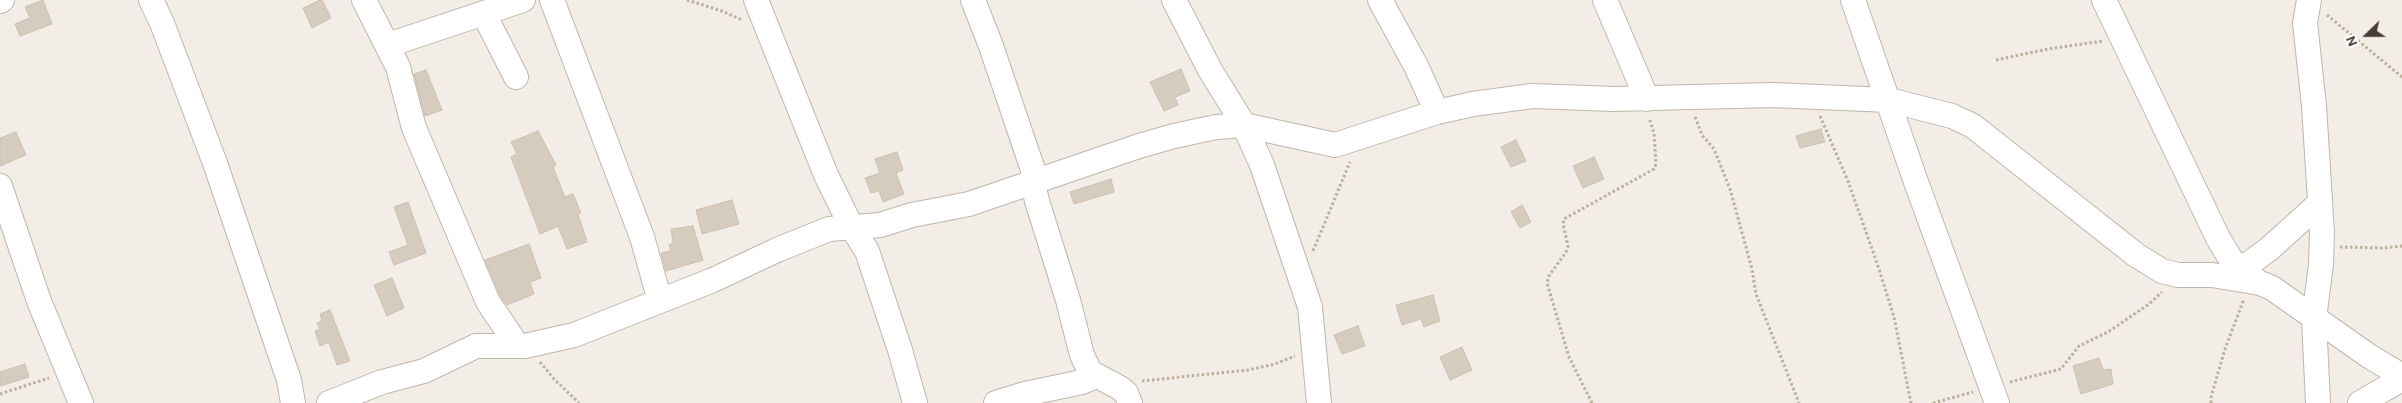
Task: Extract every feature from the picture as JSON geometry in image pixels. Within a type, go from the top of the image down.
[{"type":"street","points":[[151,0],[171,44],[215,163],[289,380],[293,403]]},
{"type":"street","points":[[364,0],[388,45],[402,79],[414,128],[488,302],[521,345]]},
{"type":"street","points":[[388,45],[523,0]]},
{"type":"street","points":[[552,0],[642,237],[660,301]]},
{"type":"street","points":[[756,0],[826,175],[867,251],[900,350],[915,403]]},
{"type":"street","points":[[973,0],[1008,93],[1033,170],[1033,183],[1068,300],[1082,355],[1090,372],[1125,395]]},
{"type":"street","points":[[1174,0],[1210,70],[1244,125],[1262,165],[1310,307],[1319,403]]},
{"type":"street","points":[[1380,0],[1416,66],[1437,112]]},
{"type":"street","points":[[1605,0],[1645,99]]},
{"type":"street","points":[[1853,0],[1916,182],[1995,395]]},
{"type":"street","points":[[2104,0],[2214,230],[2249,277],[2285,297],[2402,378],[2360,403]]},
{"type":"street","points":[[2309,0],[2306,23],[2322,246],[2314,318],[2318,403]]},
{"type":"street","points":[[484,14],[516,77]]},
{"type":"street","points":[[329,403],[382,382],[433,367],[476,346],[521,345],[574,335],[660,301],[820,232],[836,227],[880,225],[912,215],[968,204],[1156,141],[1216,127],[1244,125],[1328,145],[1357,139],[1437,112],[1473,104],[1532,96],[1645,99],[1772,95],[1889,100],[1952,116],[1973,126],[2136,255],[2162,271],[2182,275],[2249,277]]},
{"type":"street","points":[[0,186],[39,301],[81,403]]},
{"type":"street","points":[[2249,277],[2250,263],[2269,249],[2320,202]]},
{"type":"street","points":[[996,403],[1025,394],[1082,382],[1096,376]]},
{"type":"path","points":[[687,0],[722,11],[770,33]]},
{"type":"path","points":[[2309,0],[2402,77]]},
{"type":"path","points":[[1996,60],[2048,49],[2123,38]]},
{"type":"path","points":[[1812,97],[1848,181],[1877,263],[1894,317],[1911,403]]},
{"type":"path","points":[[1689,98],[1699,130],[1714,149],[1730,189],[1752,269],[1756,294],[1799,403]]},
{"type":"path","points":[[1592,403],[1569,357],[1547,283],[1549,276],[1566,252],[1568,246],[1563,224],[1564,219],[1624,188],[1654,169],[1656,164],[1654,133],[1645,99]]},
{"type":"path","points":[[1301,279],[1345,175],[1357,139]]},
{"type":"path","points":[[2322,246],[2384,248],[2402,246]]},
{"type":"path","points":[[1933,403],[1995,395],[2061,369],[2080,346],[2108,332],[2149,304],[2182,275]]},
{"type":"path","points":[[2211,403],[2211,397],[2225,349],[2249,277]]},
{"type":"path","points":[[521,345],[579,403]]},
{"type":"path","points":[[1125,395],[1140,381],[1248,370],[1276,364],[1314,348]]},
{"type":"path","points":[[0,394],[68,372]]},
{"type":"building","points":[[43,0],[52,24],[20,36],[15,24],[30,18],[25,7]]},
{"type":"building","points":[[322,0],[331,18],[312,28],[303,8]]},
{"type":"building","points":[[1181,69],[1190,91],[1175,97],[1178,105],[1164,111],[1150,82]]},
{"type":"building","points":[[426,70],[442,110],[425,116],[414,74]]},
{"type":"building","points":[[1821,129],[1825,142],[1800,148],[1796,136]]},
{"type":"building","points":[[538,131],[556,165],[553,167],[565,197],[573,194],[581,213],[578,214],[587,242],[567,249],[558,226],[540,234],[511,157],[517,154],[511,142]]},
{"type":"building","points":[[16,132],[26,155],[0,166],[0,138]]},
{"type":"building","points":[[1516,140],[1526,161],[1511,167],[1501,147]]},
{"type":"building","points":[[897,152],[903,170],[896,173],[904,194],[883,202],[879,191],[871,193],[865,178],[880,173],[875,159]]},
{"type":"building","points":[[1594,157],[1604,179],[1583,188],[1573,166]]},
{"type":"building","points":[[1111,179],[1114,192],[1074,204],[1070,192]]},
{"type":"building","points":[[732,200],[739,224],[702,234],[696,210]]},
{"type":"building","points":[[408,202],[426,253],[394,265],[389,252],[408,245],[394,207]]},
{"type":"building","points":[[1522,205],[1531,222],[1520,228],[1511,212]]},
{"type":"building","points":[[693,226],[703,260],[666,271],[661,253],[671,251],[669,245],[673,243],[671,229]]},
{"type":"building","points":[[529,244],[541,278],[530,282],[534,294],[507,305],[500,295],[485,260]]},
{"type":"building","points":[[392,278],[404,308],[387,316],[374,285]]},
{"type":"building","points":[[1433,295],[1440,321],[1424,327],[1421,319],[1402,325],[1396,305]]},
{"type":"building","points":[[330,310],[350,361],[337,365],[329,342],[320,346],[315,331],[320,329],[317,323],[322,321],[320,314]]},
{"type":"building","points":[[1358,326],[1365,346],[1342,354],[1334,335]]},
{"type":"building","points":[[1462,347],[1472,370],[1450,380],[1440,357]]},
{"type":"building","points":[[2099,358],[2103,370],[2111,369],[2113,384],[2081,394],[2073,366]]},
{"type":"building","points":[[25,364],[29,377],[0,386],[0,372]]}]
